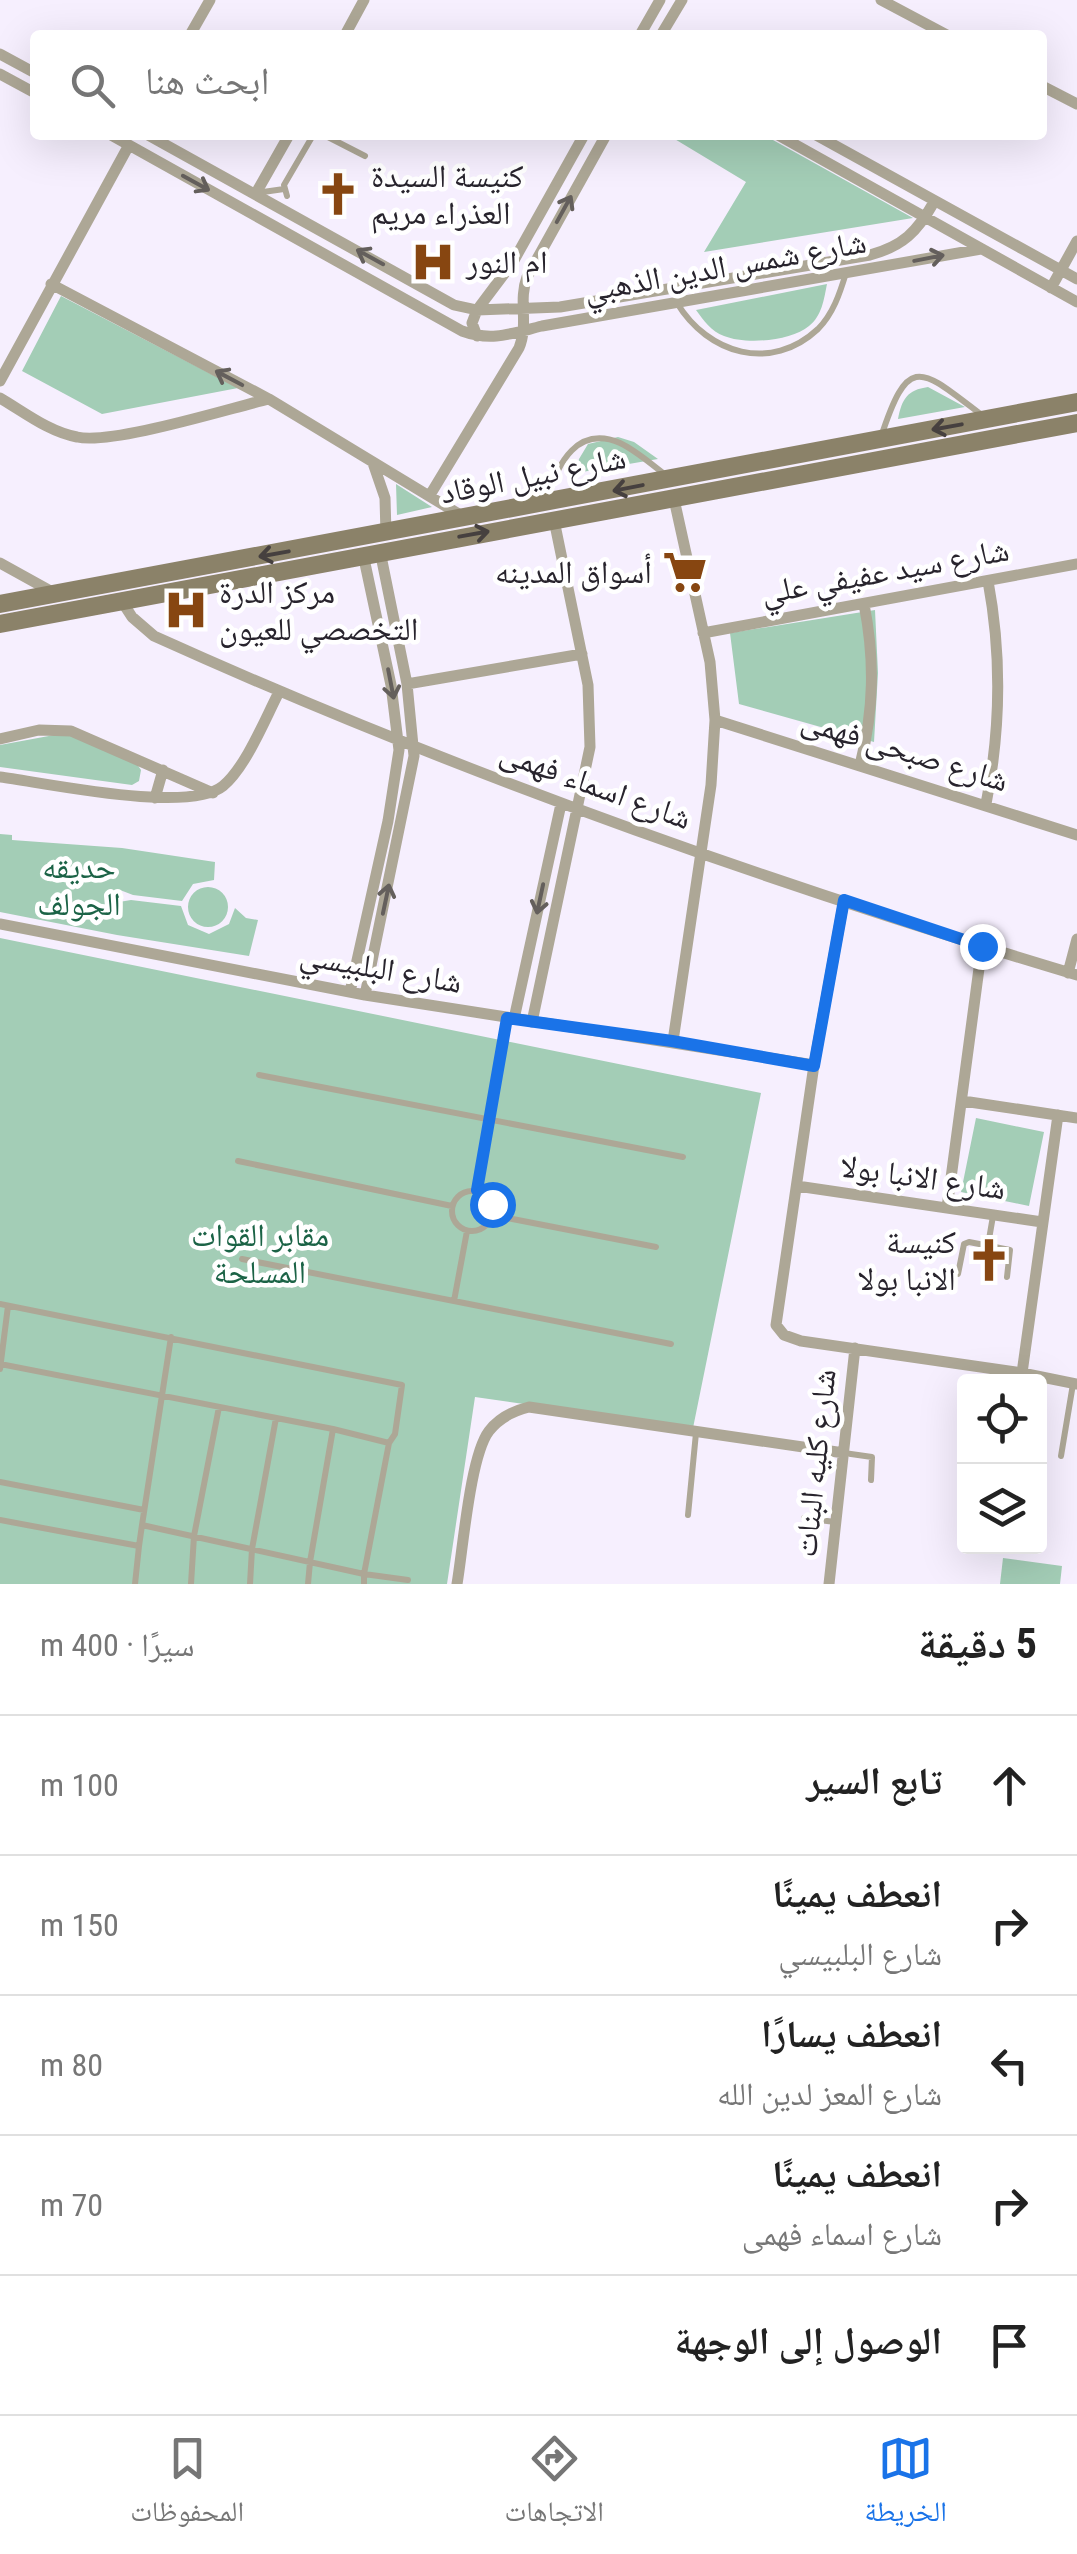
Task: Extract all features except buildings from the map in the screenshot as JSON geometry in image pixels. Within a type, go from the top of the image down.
[{"type":"street","points":[[193,30],[210,0]]},
{"type":"street","points":[[348,30],[364,0]]},
{"type":"street","points":[[643,30],[660,0]]},
{"type":"street","points":[[664,30],[682,0]]},
{"type":"street","points":[[880,0],[937,30]]},
{"type":"street","points":[[0,54],[30,70]]},
{"type":"street","points":[[0,74],[30,91]]},
{"type":"street","points":[[1047,89],[1077,104]]},
{"type":"street","points":[[120,140],[405,300],[477,336]]},
{"type":"street","name":"شارع شمس الدين الذهبي","points":[[157,140],[454,305],[477,310],[560,307],[870,255],[906,241],[925,218]]},
{"type":"street","points":[[256,193],[285,140]]},
{"type":"street","points":[[477,336],[472,322],[477,310],[513,262],[581,140]]},
{"type":"street","points":[[430,495],[514,358],[525,330],[522,291],[531,269],[603,140]]},
{"type":"street","points":[[787,140],[1077,302]]},
{"type":"street","points":[[825,140],[1077,279]]},
{"type":"street","points":[[0,380],[130,145]]},
{"type":"street","points":[[925,218],[934,202]]},
{"type":"street","points":[[1051,288],[1077,241]]},
{"type":"street","name":"شارع شمس الدين الذهبي","points":[[477,336],[505,337],[525,330],[981,249]]},
{"type":"street","points":[[870,255],[872,269]]},
{"type":"street","points":[[50,284],[268,399],[466,518]]},
{"type":"street","points":[[0,398],[60,432],[85,439],[114,436],[268,399]]},
{"type":"street","name":"شارع نبيل الوقاد","points":[[798,465],[881,438],[1077,402]]},
{"type":"street","name":"شارع نبيل الوقاد","points":[[0,624],[551,511],[798,465],[1077,423]]},
{"type":"street","points":[[350,992],[394,794],[399,742],[376,546],[384,498],[374,463]]},
{"type":"street","points":[[672,1041],[713,769],[716,720],[704,633],[673,489]]},
{"type":"street","points":[[532,1022],[590,747],[582,654],[551,511]]},
{"type":"street","name":"شارع نبيل الوقاد","points":[[0,604],[376,546],[466,518],[551,511]]},
{"type":"street","points":[[366,995],[414,748],[407,684],[376,546]]},
{"type":"street","points":[[0,563],[56,594]]},
{"type":"street","name":"شارع سيد عفيفي علي","points":[[704,633],[1077,564]]},
{"type":"street","points":[[986,804],[999,692],[988,581]]},
{"type":"street","name":"شارع اسماء فهمى","points":[[121,600],[132,617],[154,636],[414,748],[560,804],[1072,974]]},
{"type":"street","points":[[860,765],[870,718],[873,670],[864,604]]},
{"type":"street","points":[[407,684],[582,654]]},
{"type":"street","points":[[0,777],[155,798],[196,798],[213,792],[236,771],[279,692]]},
{"type":"street","name":"شارع صبحى فهمى","points":[[716,720],[1077,834]]},
{"type":"street","points":[[0,739],[39,730],[70,731],[213,792]]},
{"type":"street","points":[[155,798],[163,770]]},
{"type":"street","points":[[510,1019],[560,804]]},
{"type":"street","points":[[844,900],[814,1066],[776,1325],[784,1335],[801,1341],[1075,1384]]},
{"type":"street","name":"شارع البلبيسي","points":[[0,924],[366,995],[814,1066]]},
{"type":"street","points":[[1072,974],[1077,939]]},
{"type":"street","points":[[948,1208],[982,946]]},
{"type":"street","points":[[963,1101],[1077,1118]]},
{"type":"street","points":[[1022,1373],[1058,1115]]},
{"type":"street","name":"شارع الانبا بولا","points":[[797,1186],[1042,1222]]},
{"type":"street","name":"شارع كليه البنات","points":[[829,1584],[856,1348]]},
{"type":"street","points":[[457,1584],[479,1450],[490,1430],[507,1415],[529,1407],[844,1453]]},
{"type":"lane","points":[[256,193],[285,192],[311,140]]},
{"type":"lane","points":[[334,140],[365,156]]},
{"type":"lane","points":[[677,302],[688,321],[721,346],[741,352],[783,350],[818,328],[832,312],[846,273]]},
{"type":"lane","points":[[881,438],[900,389],[917,376],[948,389],[988,419]]},
{"type":"lane","points":[[551,511],[553,478],[565,456],[586,442],[623,444],[673,489]]},
{"type":"lane","points":[[477,1190],[510,1019]]},
{"type":"lane","points":[[259,1075],[682,1158]]},
{"type":"lane","points":[[238,1160],[452,1206]]},
{"type":"lane","points":[[477,1190],[492,1204],[492,1215],[487,1225],[467,1231],[452,1217],[452,1206],[456,1196],[477,1190]]},
{"type":"lane","points":[[988,1245],[994,1214]]},
{"type":"lane","points":[[492,1215],[656,1247]]},
{"type":"lane","points":[[454,1301],[467,1231]]},
{"type":"lane","points":[[958,1274],[966,1243],[1010,1250],[1007,1277]]},
{"type":"lane","points":[[242,1260],[671,1344]]},
{"type":"lane","points":[[364,1584],[402,1385],[4,1305],[0,1366],[389,1442]]},
{"type":"lane","points":[[136,1584],[171,1337]]},
{"type":"lane","points":[[1061,1456],[1075,1384]]},
{"type":"lane","points":[[191,1584],[194,1536],[218,1407]]},
{"type":"lane","points":[[250,1584],[252,1549],[276,1418]]},
{"type":"lane","points":[[308,1584],[333,1429]]},
{"type":"lane","points":[[688,1515],[696,1432]]},
{"type":"lane","points":[[844,1453],[872,1457],[870,1480]]},
{"type":"lane","points":[[0,1482],[144,1510]]},
{"type":"lane","points":[[804,1518],[836,1523]]},
{"type":"lane","points":[[0,1520],[139,1546]]},
{"type":"lane","points":[[142,1525],[364,1574],[408,1580]]},
{"type":"green space","points":[[676,140],[773,140],[913,218],[704,252],[746,182]]},
{"type":"green space","points":[[827,284],[822,307],[813,322],[780,338],[744,340],[724,336],[696,310]]},
{"type":"green space","points":[[61,296],[238,388],[102,414],[22,371]]},
{"type":"green space","points":[[928,387],[965,407],[898,419],[907,397]]},
{"type":"green space","points":[[618,437],[634,442],[658,459],[576,473],[588,444]]},
{"type":"green space","points":[[396,484],[432,507],[397,515]]},
{"type":"green space","points":[[875,610],[878,673],[874,742],[739,704],[730,633]]},
{"type":"green space","points":[[65,733],[137,764],[141,770],[139,781],[132,785],[0,767],[0,745]]},
{"type":"green space","name":"حديقه الجولف","points":[[0,834],[12,835],[12,840],[122,848],[215,862],[214,880],[193,884],[182,901],[120,890],[119,902],[181,906],[188,925],[209,934],[229,924],[235,908],[246,918],[258,920],[249,956],[0,912]]},
{"type":"green space","points":[[208,887],[222,893],[228,907],[222,921],[208,927],[194,921],[188,907],[194,893]]},
{"type":"green space","name":"مقابر القوات المسلحة","points":[[0,938],[761,1093],[693,1428],[475,1397],[447,1584],[0,1584]]},
{"type":"green space","points":[[976,1118],[1044,1132],[1029,1206],[961,1192]]},
{"type":"green space","points":[[1003,1558],[1062,1566],[1060,1584],[1000,1584]]},
{"type":"place","name":"كنيسة السيدة العذراء مريم","points":[[338,194]]},
{"type":"place","name":"ام النور","points":[[433,262]]},
{"type":"place","name":"أسواق المدينه","points":[[685,572]]},
{"type":"place","name":"مركز الدرة التخصصي للعيون","points":[[186,610]]},
{"type":"place","name":"كنيسة الانبا بولا","points":[[989,1260]]},
{"type":"route","points":[[492,1204],[477,1190],[507,1018],[814,1066],[844,900],[982,946]]}]
